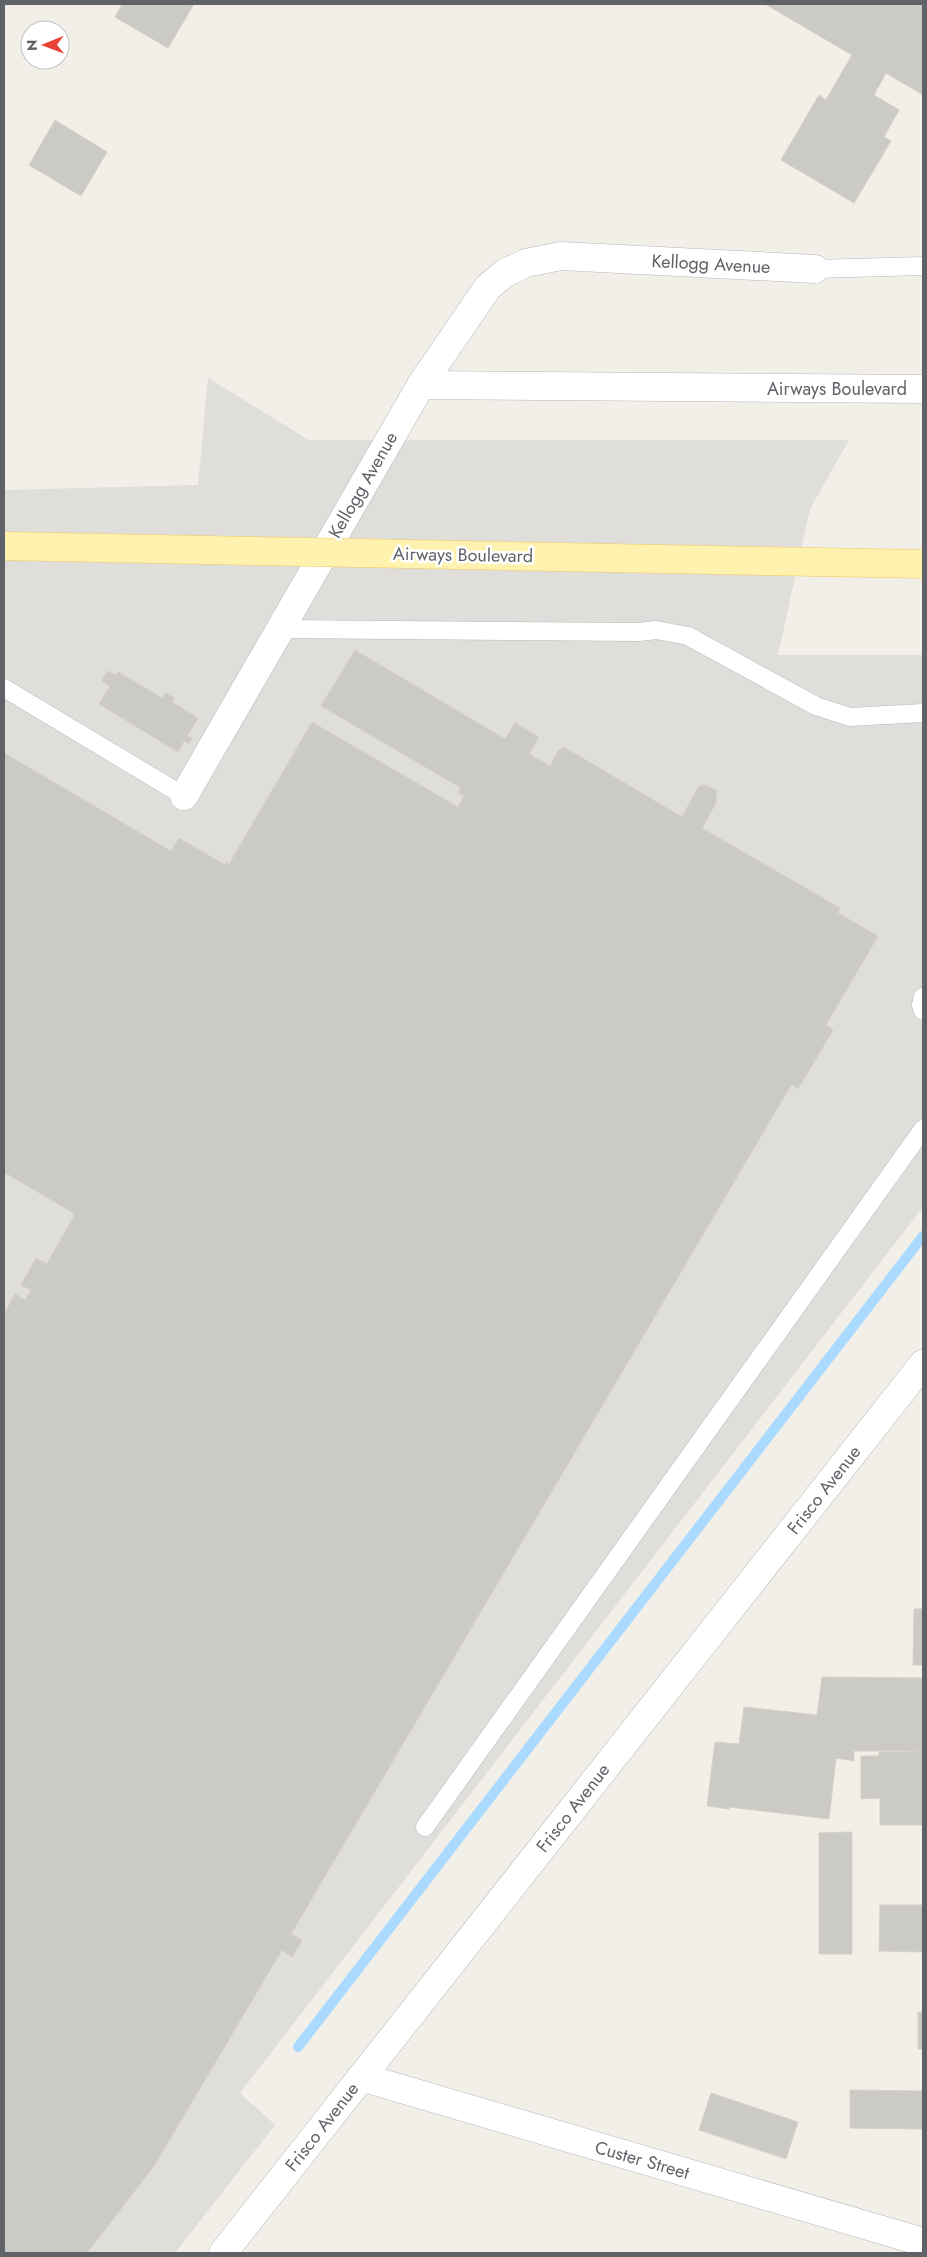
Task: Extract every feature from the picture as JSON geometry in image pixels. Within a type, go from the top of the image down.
[{"type":"main road","name":"Airways Boulevard","points":[[4,546],[923,564]]},
{"type":"street","name":"Kellogg Avenue","points":[[184,796],[421,385],[488,287],[505,273],[526,263],[562,256],[815,269]]},
{"type":"street","name":"Airways Boulevard","points":[[421,385],[923,389]]},
{"type":"street","name":"Frisco Avenue","points":[[223,2253],[923,1364]]},
{"type":"street","name":"Custer Street","points":[[361,2077],[923,2242]]},
{"type":"lane","points":[[815,269],[923,266]]},
{"type":"lane","points":[[280,629],[639,632],[656,630],[688,636],[816,706],[850,717],[923,713]]},
{"type":"lane","name":"Kellogg Avenue","points":[[4,688],[184,796]]},
{"type":"lane","points":[[923,997],[923,1011]]},
{"type":"lane","points":[[425,1827],[923,1129]]},
{"type":"shaded area","points":[[208,378],[309,440],[849,440],[810,509],[778,655],[923,655],[923,1207],[240,2093],[275,2125],[175,2253],[4,2253],[4,490],[198,485]]},
{"type":"building","points":[[122,4],[194,4],[168,48],[115,17]]},
{"type":"building","points":[[765,4],[923,4],[923,95],[886,73],[874,95],[899,110],[884,137],[891,141],[854,203],[781,160],[819,95],[826,100],[852,55]]},
{"type":"building","points":[[55,120],[107,152],[81,196],[29,165]]},
{"type":"building","points":[[355,650],[505,739],[515,723],[539,737],[529,754],[550,766],[558,751],[564,747],[682,817],[698,787],[705,785],[717,790],[716,803],[702,828],[840,908],[838,913],[878,936],[826,1025],[833,1030],[798,1089],[792,1085],[790,1087],[291,1934],[302,1940],[292,1957],[282,1950],[154,2166],[87,2253],[4,2253],[4,1314],[15,1294],[25,1300],[31,1290],[21,1285],[36,1258],[47,1264],[75,1214],[4,1172],[4,753],[171,851],[179,838],[225,865],[226,862],[229,864],[312,722],[458,807],[464,796],[458,793],[461,788],[321,706]]},
{"type":"building","points":[[107,671],[116,675],[118,672],[162,698],[166,693],[174,698],[172,702],[198,718],[187,736],[192,738],[189,744],[184,741],[178,752],[99,704],[110,686],[102,681]]},
{"type":"building","points":[[914,1609],[923,1609],[923,1665],[913,1665]]},
{"type":"building","points":[[822,1677],[923,1678],[923,1751],[854,1751],[854,1761],[836,1758],[829,1819],[707,1806],[715,1742],[739,1744],[744,1707],[817,1715]]},
{"type":"building","points":[[923,1751],[923,1825],[880,1825],[880,1798],[861,1799],[861,1756],[879,1756],[879,1752]]},
{"type":"building","points":[[852,1832],[852,1954],[819,1954],[819,1833]]},
{"type":"building","points":[[880,1905],[923,1905],[923,1952],[879,1951]]},
{"type":"building","points":[[918,2012],[923,2012],[923,2049],[918,2049]]},
{"type":"building","points":[[850,2090],[923,2091],[923,2129],[850,2128]]},
{"type":"building","points":[[711,2093],[798,2122],[786,2159],[699,2130]]},
{"type":"waterway","points":[[298,2047],[923,1236]]}]
